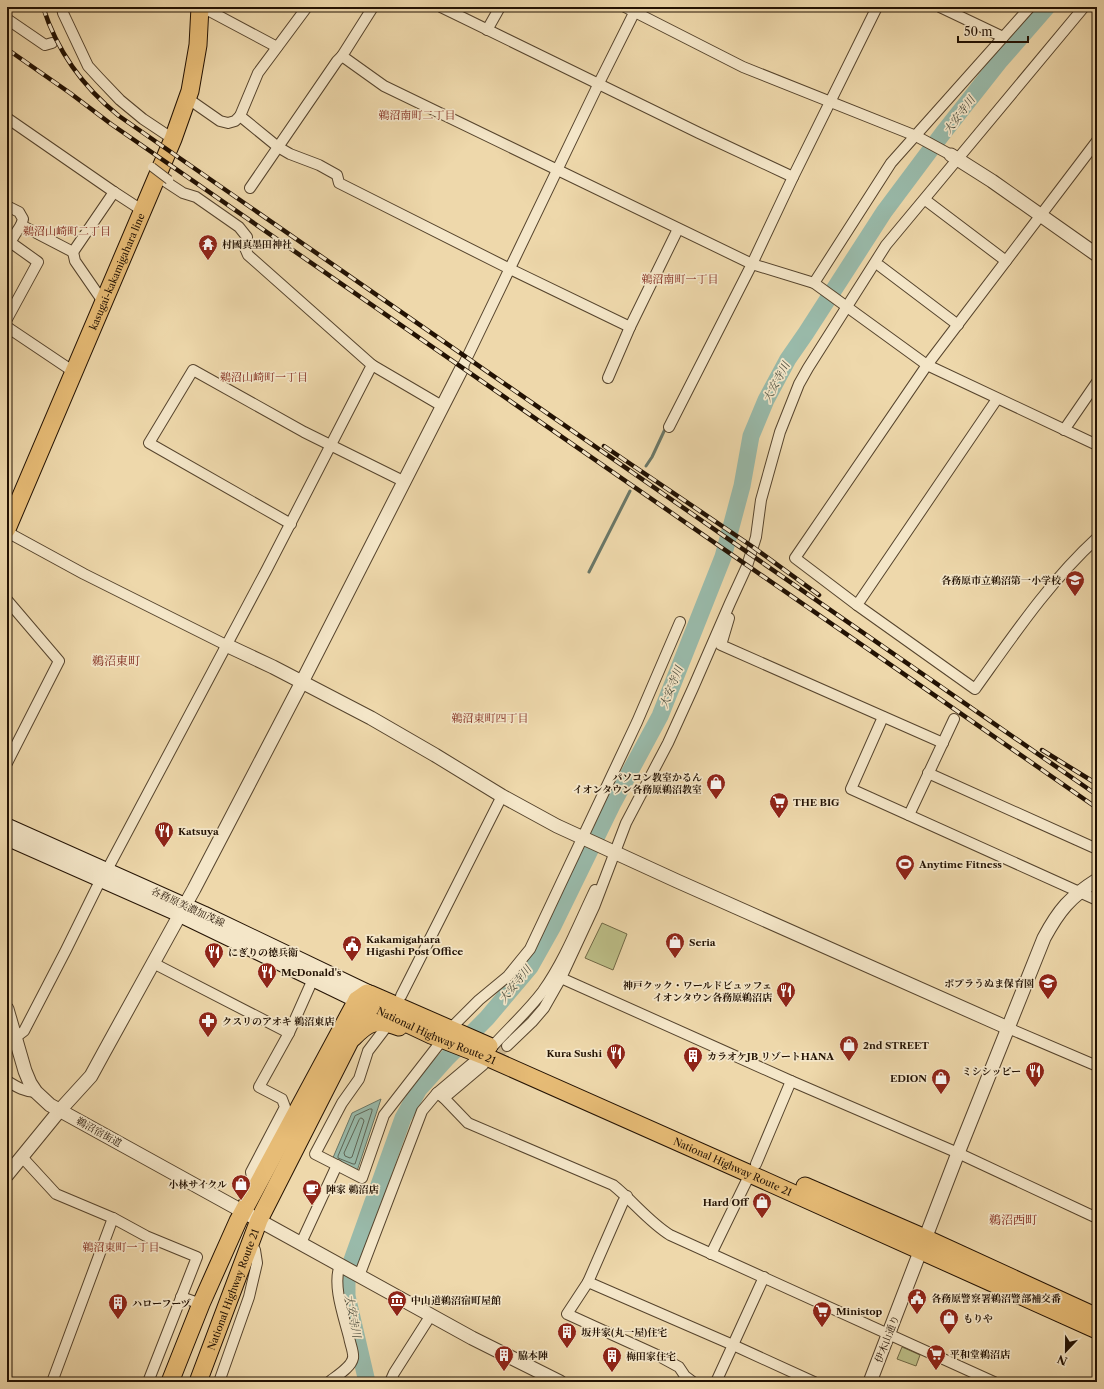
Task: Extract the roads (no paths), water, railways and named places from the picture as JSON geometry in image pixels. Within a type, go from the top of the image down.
[{"type":"main road","name":"kasugai-kakamigahara line","points":[[7,529],[173,139],[190,91],[198,45],[201,7]]},
{"type":"main road","name":"各務原美濃加茂線","points":[[7,826],[364,999]]},
{"type":"main road","name":"各務原美濃加茂線","points":[[7,838],[104,874]]},
{"type":"main road","name":"各務原美濃加茂線","points":[[183,910],[313,979],[364,999]]},
{"type":"main road","name":"National Highway Route 21","points":[[364,999],[923,1245],[1097,1317]]},
{"type":"main road","name":"National Highway Route 21","points":[[198,1382],[259,1220],[350,1041],[364,999]]},
{"type":"main road","name":"National Highway Route 21","points":[[170,1382],[201,1304],[243,1211],[364,999]]},
{"type":"main road","points":[[350,1041],[366,1026],[376,1022],[385,1022],[420,1035],[446,1035]]},
{"type":"main road","name":"National Highway Route 21","points":[[923,1245],[1097,1330]]},
{"type":"street","points":[[62,7],[63,13],[88,66],[120,100],[143,119],[173,139]]},
{"type":"street","points":[[201,7],[277,47]]},
{"type":"street","points":[[187,98],[220,121],[235,121],[240,116],[258,73],[307,7]]},
{"type":"street","points":[[250,188],[337,61],[342,56],[374,7]]},
{"type":"street","points":[[440,7],[599,83],[698,133],[793,177]]},
{"type":"street","points":[[487,30],[500,7]]},
{"type":"street","points":[[625,7],[636,10],[743,67],[919,137],[954,157],[1041,215],[1097,255]]},
{"type":"street","points":[[669,426],[752,264],[876,7]]},
{"type":"street","points":[[940,7],[1003,37]]},
{"type":"street","points":[[814,284],[891,163],[919,137],[1030,7]]},
{"type":"street","points":[[487,1052],[532,1022],[544,1008],[561,978],[594,908],[609,869],[613,852],[626,823],[668,743],[747,566],[754,547],[761,500],[780,432],[799,384],[808,368],[886,245],[954,157],[1084,7]]},
{"type":"street","points":[[7,1175],[90,1076],[183,910],[405,482],[636,10]]},
{"type":"street","points":[[7,19],[44,45],[52,43]]},
{"type":"street","points":[[342,56],[384,86],[678,229],[752,264],[814,284],[927,365],[1097,445]]},
{"type":"street","points":[[240,116],[278,147],[290,154],[319,165],[337,175],[339,183],[630,327]]},
{"type":"street","points":[[7,118],[114,192],[143,209]]},
{"type":"street","points":[[1097,141],[927,365],[795,558],[857,605],[975,689],[1032,609],[1097,538]]},
{"type":"street","points":[[159,174],[183,193],[196,197],[239,227],[247,237],[245,248],[248,255],[372,365],[442,406]]},
{"type":"street","points":[[73,252],[114,192]]},
{"type":"street","points":[[928,202],[1006,261]]},
{"type":"street","points":[[7,206],[19,212],[23,220],[9,245],[38,262],[7,319]]},
{"type":"street","points":[[21,225],[73,252],[76,261],[104,303]]},
{"type":"street","points":[[608,378],[630,327],[678,229]]},
{"type":"street","points":[[880,266],[958,325]]},
{"type":"street","points":[[7,327],[74,372]]},
{"type":"street","points":[[16,1037],[24,1031],[104,874],[291,524],[372,365]]},
{"type":"street","points":[[291,524],[149,443],[193,370],[304,432],[405,482]]},
{"type":"street","points":[[1064,430],[1097,382]]},
{"type":"street","points":[[857,605],[997,399]]},
{"type":"street","points":[[7,532],[84,574],[302,682],[388,728],[502,796],[557,826],[1008,1028],[1097,1066]]},
{"type":"street","points":[[7,600],[59,661],[7,763]]},
{"type":"street","points":[[730,603],[730,612],[721,645],[943,743]]},
{"type":"street","points":[[384,1030],[368,1051],[359,1079],[342,1103],[315,1154],[362,1178],[384,1115],[446,1035],[479,1000],[508,976],[530,949],[584,838],[637,722],[680,622]]},
{"type":"street","points":[[883,717],[851,789],[1097,900]]},
{"type":"street","points":[[909,815],[954,719]]},
{"type":"street","points":[[928,773],[1097,849]]},
{"type":"street","points":[[401,996],[502,796]]},
{"type":"street","points":[[357,1275],[415,1125],[422,1111],[441,1096],[487,1052],[525,1013],[544,990],[558,967],[601,876],[609,869]]},
{"type":"street","name":"伊木山通り","points":[[870,1382],[958,1153],[1044,938],[1059,912],[1079,892],[1097,880]]},
{"type":"street","points":[[153,963],[288,1033]]},
{"type":"street","points":[[561,978],[791,1081],[958,1153],[1097,1218]]},
{"type":"street","points":[[254,1190],[251,1172],[285,1107],[282,1099],[259,1087],[288,1033],[313,979]]},
{"type":"street","name":"鵜沼宿街道","points":[[7,1009],[25,1071],[30,1083],[36,1092],[50,1105],[472,1338],[560,1382]]},
{"type":"street","points":[[7,1081],[28,1092],[36,1092]]},
{"type":"street","points":[[711,1254],[753,1169],[791,1081]]},
{"type":"street","points":[[441,1096],[468,1123],[613,1185],[627,1196],[661,1229],[670,1235],[994,1382]]},
{"type":"street","points":[[22,1157],[56,1194],[113,1218],[146,1236],[196,1257],[148,1382]]},
{"type":"street","points":[[302,1243],[337,1165]]},
{"type":"street","points":[[627,1196],[588,1282],[567,1314],[679,1366],[685,1376],[693,1382]]},
{"type":"street","points":[[52,1382],[113,1218]]},
{"type":"street","points":[[219,1382],[249,1297],[257,1264],[255,1250],[251,1244]]},
{"type":"street","points":[[329,1382],[347,1367],[353,1359],[340,1300],[338,1271],[341,1266]]},
{"type":"street","points":[[716,1382],[764,1277]]},
{"type":"street","points":[[588,1282],[814,1382]]},
{"type":"street","points":[[181,1297],[201,1304]]},
{"type":"street","points":[[390,1382],[394,1373],[431,1314]]},
{"type":"water","points":[[381,1099],[357,1171],[332,1160],[352,1113]]},
{"type":"waterway","name":"大安寺川","points":[[367,1382],[347,1296],[347,1281],[352,1260],[403,1118],[419,1089],[446,1059],[487,1018],[530,967],[553,926],[612,805],[660,716],[723,557],[742,486],[751,436],[766,400],[788,359],[884,212],[943,133],[999,62],[1047,7]]},
{"type":"waterway","points":[[646,466],[652,457],[666,427]]},
{"type":"waterway","points":[[589,572],[630,491]]},
{"type":"tunnel","points":[[488,1062],[507,1046]]},
{"type":"railway","points":[[43,7],[56,39],[73,68],[94,93],[119,116],[1097,795]]},
{"type":"railway","points":[[7,49],[111,124],[1097,808]]},
{"type":"railway","points":[[604,446],[753,547],[819,595]]},
{"type":"railway","points":[[1042,750],[1097,784]]},
{"type":"place","name":"村國真墨田神社","points":[[208,261]]},
{"type":"place","name":"各務原市立鵜沼第一小学校","points":[[1075,597]]},
{"type":"place","name":"パソコン教室かるん イオンタウン各務原鵜沼教室","points":[[716,800]]},
{"type":"place","name":"THE BIG","points":[[779,819]]},
{"type":"place","name":"Katsuya","points":[[164,848]]},
{"type":"place","name":"Anytime Fitness","points":[[905,881]]},
{"type":"place","name":"Seria","points":[[675,959]]},
{"type":"place","name":"Kakamigahara Higashi Post Office","points":[[352,962]]},
{"type":"place","name":"にぎりの徳兵衛","points":[[214,969]]},
{"type":"place","name":"McDonald's","points":[[267,989]]},
{"type":"place","name":"ポプラうぬま保育園","points":[[1048,1000]]},
{"type":"place","name":"神戸クック・ワールドビュッフェ イオンタウン各務原鵜沼店","points":[[786,1008]]},
{"type":"place","name":"クスリのアオキ 鵜沼東店","points":[[208,1038]]},
{"type":"place","name":"2nd STREET","points":[[849,1062]]},
{"type":"place","name":"Kura Sushi","points":[[616,1070]]},
{"type":"place","name":"カラオケJB リゾートHANA","points":[[693,1073]]},
{"type":"place","name":"ミシシッピー","points":[[1035,1088]]},
{"type":"place","name":"EDION","points":[[941,1095]]},
{"type":"place","name":"小林サイクル","points":[[241,1201]]},
{"type":"place","name":"陣家 鵜沼店","points":[[312,1206]]},
{"type":"place","name":"Hard Off","points":[[762,1219]]},
{"type":"place","name":"各務原警察署鵜沼警部補交番","points":[[917,1315]]},
{"type":"place","name":"中山道鵜沼宿町屋館","points":[[397,1317]]},
{"type":"place","name":"ハローフーヅ","points":[[118,1320]]},
{"type":"place","name":"Ministop","points":[[822,1328]]},
{"type":"place","name":"もりや","points":[[949,1335]]},
{"type":"place","name":"坂井家(丸一屋)住宅","points":[[567,1349]]},
{"type":"place","name":"平和堂鵜沼店","points":[[936,1371]]},
{"type":"place","name":"脇本陣","points":[[504,1372]]},
{"type":"place","name":"梅田家住宅","points":[[612,1373]]},
{"type":"district","name":"鵜沼南町二丁目","points":[[417,115]]},
{"type":"district","name":"鵜沼山崎町二丁目","points":[[67,231]]},
{"type":"district","name":"鵜沼南町一丁目","points":[[680,279]]},
{"type":"district","name":"鵜沼山崎町一丁目","points":[[264,377]]},
{"type":"district","name":"鵜沼東町","points":[[116,660]]},
{"type":"district","name":"鵜沼東町四丁目","points":[[490,718]]},
{"type":"district","name":"鵜沼西町","points":[[1013,1219]]},
{"type":"district","name":"鵜沼東町一丁目","points":[[121,1247]]}]
